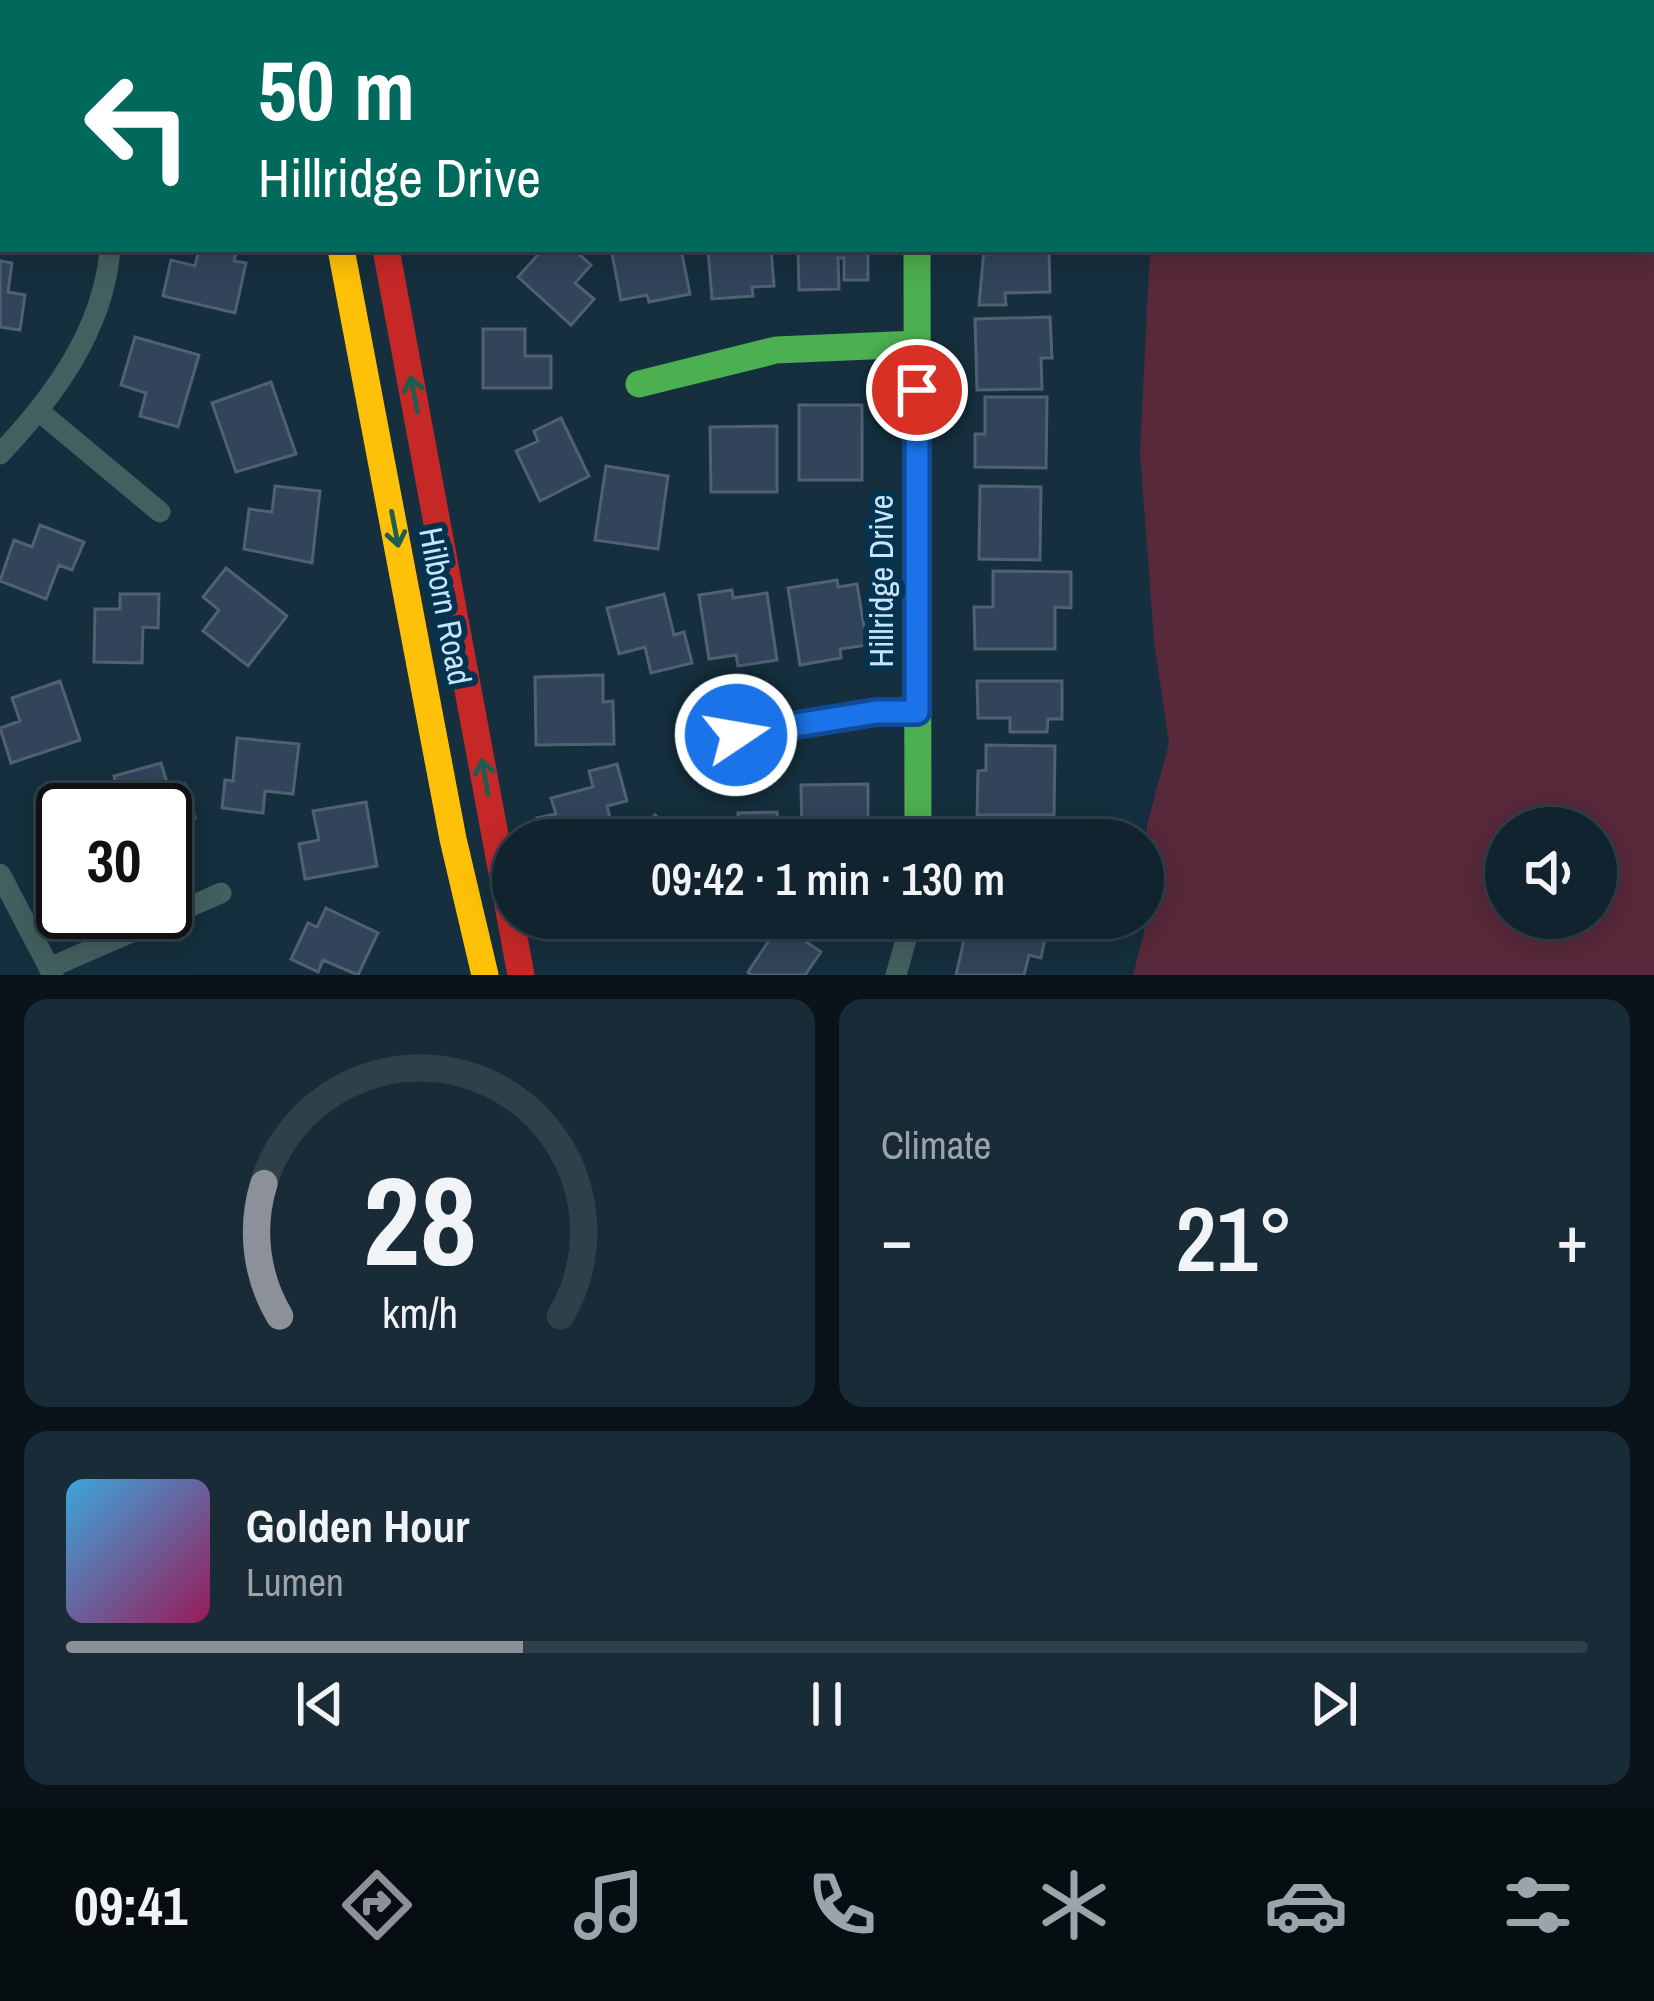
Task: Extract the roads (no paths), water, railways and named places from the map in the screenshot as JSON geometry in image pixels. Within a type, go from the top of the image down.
[{"type":"street","points":[[0,454],[63,380],[90,324],[109,252]]},
{"type":"street","name":"Hilborn Road","points":[[342,252],[453,839],[485,975]]},
{"type":"street","name":"Hilborn Road","points":[[387,252],[521,975]]},
{"type":"street","name":"Hillridge Drive","points":[[917,252],[918,819]]},
{"type":"street","points":[[640,384],[708,359],[784,345],[917,344]]},
{"type":"street","points":[[40,412],[160,512]]},
{"type":"street","points":[[698,745],[774,725],[917,712]]},
{"type":"street","points":[[0,874],[51,971],[221,893]]},
{"type":"street","points":[[896,975],[906,939]]}]
